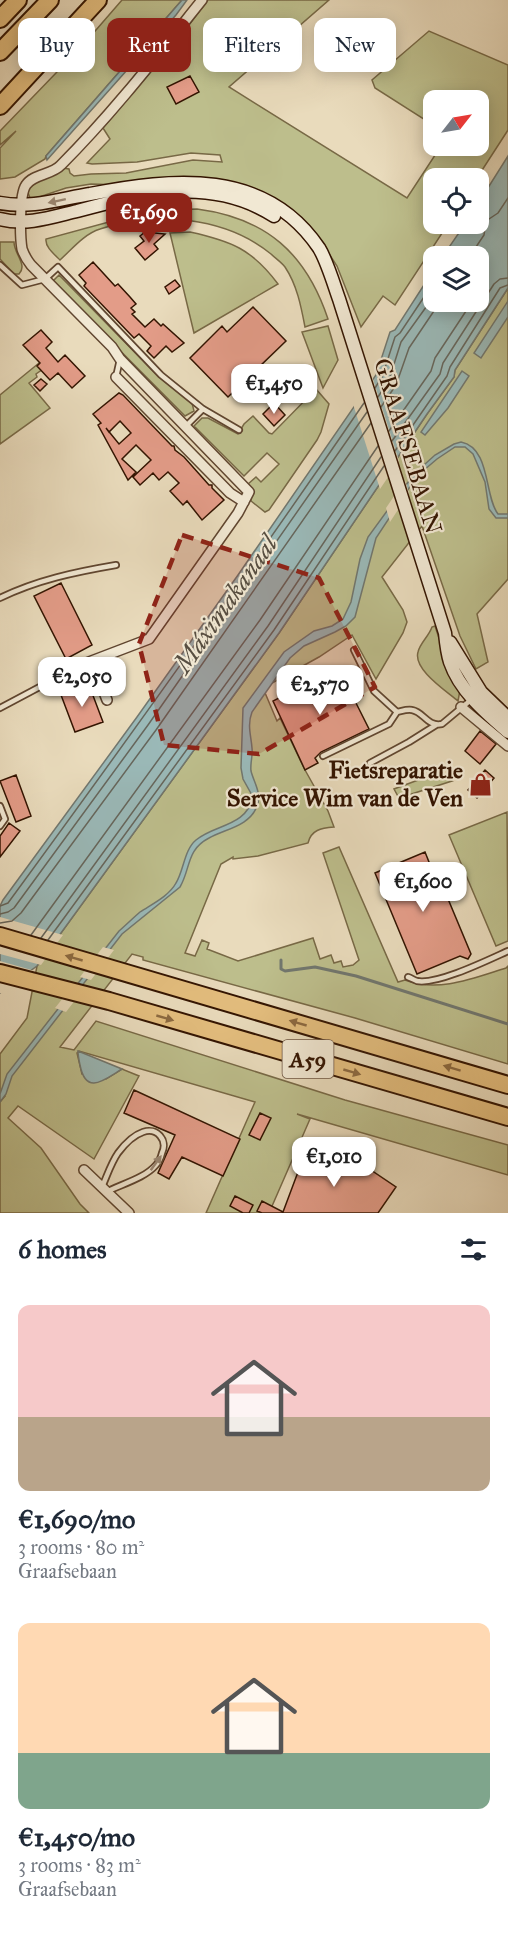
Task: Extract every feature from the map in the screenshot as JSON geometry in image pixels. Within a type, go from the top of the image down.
[{"type":"highway","points":[[0,19],[18,0]]},
{"type":"highway","points":[[0,52],[50,0]]},
{"type":"highway","points":[[0,106],[98,0]]},
{"type":"highway","name":"A59","points":[[0,936],[508,1085]]},
{"type":"highway","name":"A59","points":[[0,973],[109,1001],[508,1117]]},
{"type":"main road","name":"GRAAFSEBAAN","points":[[0,203],[22,206],[41,204],[92,193],[195,182],[220,185],[252,195],[272,205],[305,231],[320,249],[350,331],[445,633],[451,665],[477,695],[508,718]]},
{"type":"main road","name":"GRAAFSEBAAN","points":[[0,219],[22,222],[165,192],[209,192],[243,200],[274,216],[295,232],[328,272]]},
{"type":"main road","name":"GRAAFSEBAAN","points":[[477,695],[483,710],[508,732]]},
{"type":"street","points":[[81,665],[149,639],[238,513],[249,492],[31,265],[24,255],[22,246],[24,187],[28,182],[60,167],[133,85],[202,0]]},
{"type":"street","points":[[116,377],[230,493],[244,502]]},
{"type":"street","points":[[92,661],[106,700]]},
{"type":"street","points":[[461,707],[508,746]]},
{"type":"street","points":[[84,1170],[129,1213]]},
{"type":"lane","points":[[0,265],[22,285],[45,279],[58,267],[161,375],[204,409],[238,430]]},
{"type":"lane","points":[[116,377],[120,359]]},
{"type":"lane","points":[[186,426],[204,409]]},
{"type":"lane","points":[[0,598],[36,582],[116,565]]},
{"type":"lane","points":[[354,650],[374,691],[397,712]]},
{"type":"lane","points":[[0,708],[81,665]]},
{"type":"lane","points":[[370,763],[441,724],[477,695]]},
{"type":"lane","points":[[323,756],[389,724],[397,712],[410,710],[418,712],[430,723],[436,725]]},
{"type":"lane","points":[[0,806],[5,819],[0,826]]},
{"type":"lane","points":[[408,977],[417,981],[428,981],[453,974],[508,951]]},
{"type":"lane","points":[[151,1131],[159,1134],[165,1141],[165,1146],[158,1164],[148,1172],[104,1189],[117,1154],[126,1144],[142,1132],[151,1131]]},
{"type":"highlighted area","points":[[182,535],[319,578],[375,687],[259,754],[164,745],[139,644]]},
{"type":"green space","points":[[122,0],[182,0],[166,18],[107,18],[107,72],[119,72],[45,159],[15,177],[0,179],[0,148],[16,131],[0,145],[0,131],[57,72],[95,72],[95,31]]},
{"type":"green space","points":[[208,0],[329,0],[302,23],[302,18],[203,18],[203,72],[246,72],[229,87],[407,198],[423,174],[423,234],[441,234],[434,246],[423,246],[423,262],[395,305],[383,296],[361,327],[337,266],[324,246],[255,191],[222,180],[196,177],[124,185],[91,184],[66,188],[39,197],[39,200],[30,198],[27,190],[31,186],[63,168],[69,169],[74,176],[126,173],[193,160],[222,162],[220,155],[191,153],[137,162],[87,163],[110,139],[103,128],[150,72],[191,72],[191,22]]},
{"type":"green space","points":[[429,31],[508,65],[508,130],[483,168],[427,168],[434,156],[489,156],[489,90],[423,90],[423,119],[375,88],[372,80],[381,72],[396,72],[396,59]]},
{"type":"green space","points":[[197,209],[243,221],[263,230],[280,243],[308,275],[328,319],[305,327],[296,288],[283,265],[253,242],[211,225],[189,220],[166,219],[121,223],[89,234],[60,260],[46,242],[46,239],[142,213]]},
{"type":"green space","points":[[190,232],[240,248],[259,262],[278,284],[194,333],[170,233]]},
{"type":"green space","points":[[0,242],[14,242],[22,267],[19,274],[14,274],[0,259]]},
{"type":"green space","points":[[59,275],[159,377],[192,403],[194,411],[185,416],[52,282]]},
{"type":"green space","points":[[508,288],[508,579],[477,614],[488,662],[476,669],[460,636],[422,526],[382,577],[403,610],[407,622],[376,679],[352,635],[319,657],[263,688],[277,721],[280,718],[334,827],[317,831],[308,843],[258,856],[233,859],[233,857],[221,864],[185,953],[195,956],[202,940],[209,943],[207,949],[238,961],[313,938],[320,959],[331,955],[334,963],[341,961],[343,967],[353,965],[359,960],[323,853],[339,847],[398,982],[405,980],[418,984],[443,985],[469,980],[508,966],[508,1064],[355,1018],[143,960],[143,957],[132,954],[60,1047],[74,1050],[96,1021],[345,1100],[508,1145],[508,1175],[297,1114],[310,1119],[269,1213],[206,1213],[255,1102],[79,1051],[77,1053],[82,1074],[106,1079],[122,1069],[139,1076],[94,1159],[18,1106],[8,1118],[41,1148],[80,1204],[89,1213],[0,1213],[0,1102],[5,1096],[0,1092],[0,1054],[27,1018],[37,966],[279,633],[454,377],[455,370]]},
{"type":"green space","points":[[328,326],[338,360],[323,388],[302,332]]},
{"type":"green space","points":[[39,363],[43,369],[29,383],[50,408],[0,444],[0,395]]},
{"type":"green space","points":[[316,389],[329,404],[321,432],[269,510],[265,512],[251,501],[251,488],[248,484],[256,477],[261,482],[279,464],[267,453],[244,476],[194,426],[202,418],[208,418],[238,434],[253,416],[272,434]]},
{"type":"green space","points":[[435,626],[449,669],[460,690],[458,701],[431,679],[418,659],[421,646],[432,627]]},
{"type":"green space","points":[[437,773],[452,781],[399,798],[394,789]]},
{"type":"green space","points":[[507,812],[508,941],[496,946],[449,835]]},
{"type":"water","points":[[182,0],[187,0],[173,18],[166,18]]},
{"type":"water","points":[[119,72],[125,72],[47,160],[46,156]]},
{"type":"water","name":"Máximakanaal","points":[[508,156],[508,288],[455,370],[454,377],[279,633],[37,966],[0,993],[0,906],[3,900],[238,575],[376,375],[390,332],[395,330],[423,287],[423,312],[489,312],[489,246],[450,246],[458,234],[489,234],[489,186]]},
{"type":"water","points":[[508,301],[508,317],[481,358],[474,353]]},
{"type":"water","points":[[462,371],[469,376],[448,408],[425,435],[421,432]]},
{"type":"water","points":[[461,442],[471,446],[477,453],[494,506],[498,514],[508,514],[508,518],[496,518],[489,509],[485,482],[473,454],[465,447],[455,447],[417,476],[376,538],[355,617],[346,626],[304,646],[290,658],[252,712],[251,771],[259,797],[254,813],[243,823],[209,838],[196,848],[180,887],[122,934],[12,1076],[6,1094],[0,1102],[0,1094],[7,1074],[119,931],[173,888],[192,844],[204,835],[237,820],[249,807],[253,797],[243,779],[241,768],[243,708],[284,652],[314,631],[332,626],[343,619],[351,602],[360,559],[368,537],[414,474],[435,455]]},
{"type":"water","points":[[78,1051],[122,1069],[102,1081],[91,1083],[83,1075]]},
{"type":"pier","points":[[372,376],[399,461],[380,489],[353,404]]},
{"type":"pier","points":[[405,480],[409,493],[390,522],[386,508]]},
{"type":"pier","points":[[0,917],[63,935],[41,965],[0,954]]},
{"type":"pier","points":[[103,947],[114,950],[91,980],[80,977]]},
{"type":"pier","points":[[0,961],[35,971],[4,994],[0,993]]},
{"type":"pier","points":[[75,983],[86,986],[66,1012],[55,1008]]},
{"type":"building","points":[[190,76],[199,92],[176,104],[167,87]]},
{"type":"building","points":[[145,232],[165,234],[154,244],[158,249],[145,260],[135,248],[144,241],[140,236]]},
{"type":"building","points":[[93,262],[136,304],[131,308],[135,312],[132,314],[145,327],[154,319],[184,343],[172,352],[166,346],[154,358],[147,351],[151,346],[139,334],[134,338],[84,286],[86,283],[79,275]]},
{"type":"building","points":[[175,280],[180,286],[169,294],[165,287]]},
{"type":"building","points":[[253,307],[286,341],[228,397],[190,358],[222,326],[227,332]]},
{"type":"building","points":[[41,330],[52,342],[46,348],[58,362],[65,355],[85,376],[72,388],[58,373],[50,380],[37,366],[40,363],[23,345]]},
{"type":"building","points":[[41,379],[47,384],[40,391],[34,385]]},
{"type":"building","points":[[119,393],[123,395],[224,500],[202,520],[187,501],[183,505],[170,491],[179,483],[168,472],[159,480],[153,473],[140,485],[133,477],[151,460],[136,445],[122,459],[136,472],[128,480],[98,425],[101,423],[93,414]],"holes":[[[120,421],[131,433],[119,444],[109,432]]]},
{"type":"building","points":[[274,403],[285,415],[274,426],[263,414]]},
{"type":"building","points":[[61,583],[92,645],[66,659],[34,596]]},
{"type":"building","points":[[337,668],[351,694],[358,696],[356,703],[369,729],[321,752],[315,758],[318,763],[305,770],[273,701]]},
{"type":"building","points":[[89,685],[103,722],[75,732],[61,695]]},
{"type":"building","points":[[480,731],[496,744],[480,764],[465,751]]},
{"type":"building","name":"Fietsreparatie Service Wim van de Ven","points":[[485,770],[494,778],[477,798],[468,790]]},
{"type":"building","points":[[16,775],[31,816],[16,822],[0,781]]},
{"type":"building","points":[[9,823],[20,831],[0,857],[0,836]]},
{"type":"building","points":[[425,852],[431,867],[438,875],[471,954],[468,959],[460,956],[417,974],[375,873]]},
{"type":"building","points":[[134,1090],[240,1139],[223,1176],[182,1157],[169,1179],[158,1173],[175,1135],[124,1113]]},
{"type":"building","points":[[260,1113],[271,1118],[260,1140],[249,1135]]},
{"type":"building","points":[[307,1148],[345,1163],[350,1156],[396,1187],[378,1213],[262,1213],[257,1211],[262,1201],[283,1212]]},
{"type":"building","points":[[235,1196],[253,1205],[249,1213],[243,1213],[230,1206]]},
{"type":"waterway","points":[[281,960],[281,969],[285,971],[315,967],[356,976],[508,1024]]},
{"type":"place","name":"Fietsreparatie Service Wim van de Ven","points":[[481,784]]}]
